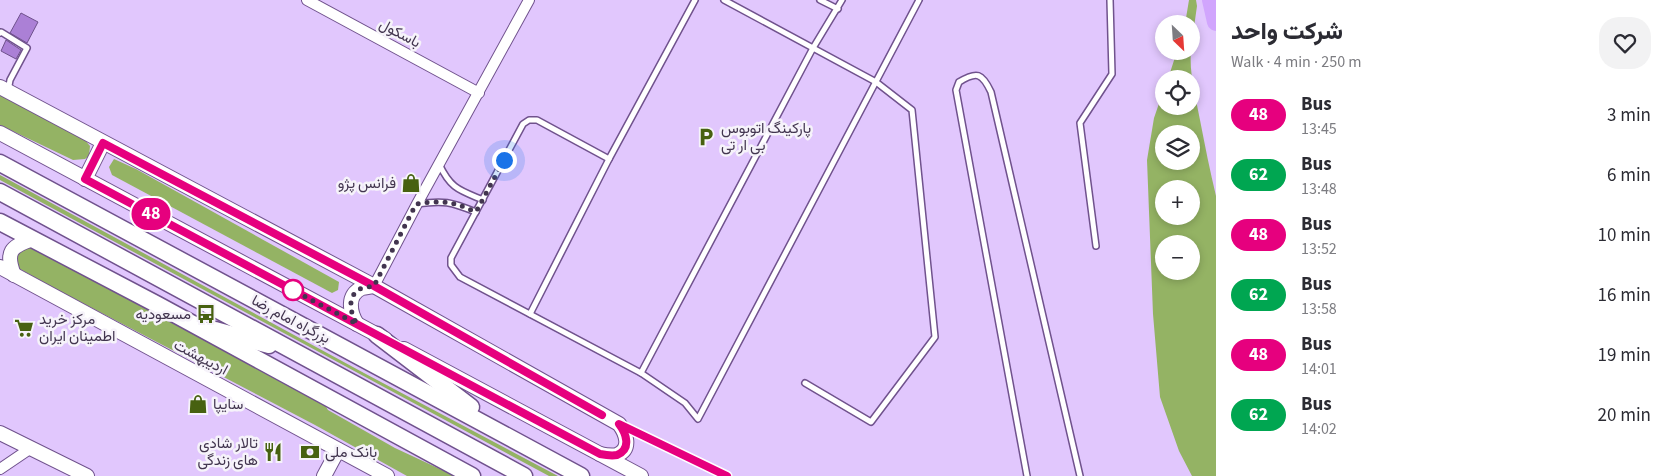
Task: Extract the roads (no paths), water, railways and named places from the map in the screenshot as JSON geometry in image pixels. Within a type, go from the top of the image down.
[{"type":"highway","name":"بزرگراه امام رضا","points":[[0,163],[581,476]]},
{"type":"highway","name":"بزرگراه امام رضا","points":[[0,192],[524,476]]},
{"type":"highway","points":[[0,222],[472,476]]},
{"type":"highway","points":[[189,323],[295,352]]},
{"type":"highway","points":[[377,334],[510,438]]},
{"type":"highway","points":[[496,461],[517,476]]},
{"type":"main road","points":[[4,89],[374,286],[619,424],[627,438],[622,451],[616,455],[600,454]]},
{"type":"main road","points":[[0,133],[640,476]]},
{"type":"main road","points":[[85,179],[103,143]]},
{"type":"main road","points":[[14,275],[8,262],[10,252],[20,243],[33,239]]},
{"type":"main road","name":"اردیبهشت","points":[[0,267],[387,476]]},
{"type":"main road","points":[[357,324],[351,314],[351,300],[355,292],[362,288],[374,286]]},
{"type":"main road","points":[[0,433],[87,476]]},
{"type":"main road","points":[[324,476],[338,450]]},
{"type":"street","name":"باسکول","points":[[307,0],[478,93]]},
{"type":"street","points":[[374,286],[416,204],[529,0]]},
{"type":"street","points":[[0,469],[31,448]]},
{"type":"lane","points":[[530,314],[609,159],[695,0]]},
{"type":"lane","points":[[724,0],[876,82],[912,110],[934,337],[871,422],[805,383]]},
{"type":"lane","points":[[820,0],[838,9]]},
{"type":"lane","points":[[640,373],[813,48],[842,0]]},
{"type":"lane","points":[[609,159],[537,120],[530,120],[523,124],[450,258],[451,265],[460,277],[640,373],[685,403],[698,420],[920,0]]},
{"type":"lane","points":[[1096,246],[1080,123],[1112,74],[1110,0]]},
{"type":"lane","points":[[0,33],[27,48],[4,89]]},
{"type":"lane","points":[[1027,476],[956,90],[959,82],[972,75],[978,75],[985,79],[991,92],[1080,476]]},
{"type":"lane","points":[[438,164],[446,179],[453,186],[483,200]]},
{"type":"lane","points":[[416,204],[434,201],[453,202],[476,212]]},
{"type":"lane","points":[[619,424],[727,476]]},
{"type":"waterway","points":[[1211,0],[1216,22]]},
{"type":"place","name":"پارکینگ اتوبوس بی ار تی","points":[[706,137]]},
{"type":"place","name":"فرانس پژو","points":[[411,183]]},
{"type":"place","name":"مسعودیه","points":[[206,314]]},
{"type":"place","name":"مرکز خرید اطمینان ایران","points":[[24,328]]},
{"type":"place","name":"سایپا","points":[[198,404]]},
{"type":"place","name":"تالار شادی های زندگی","points":[[273,452]]},
{"type":"place","name":"بانک ملی","points":[[310,452]]}]
